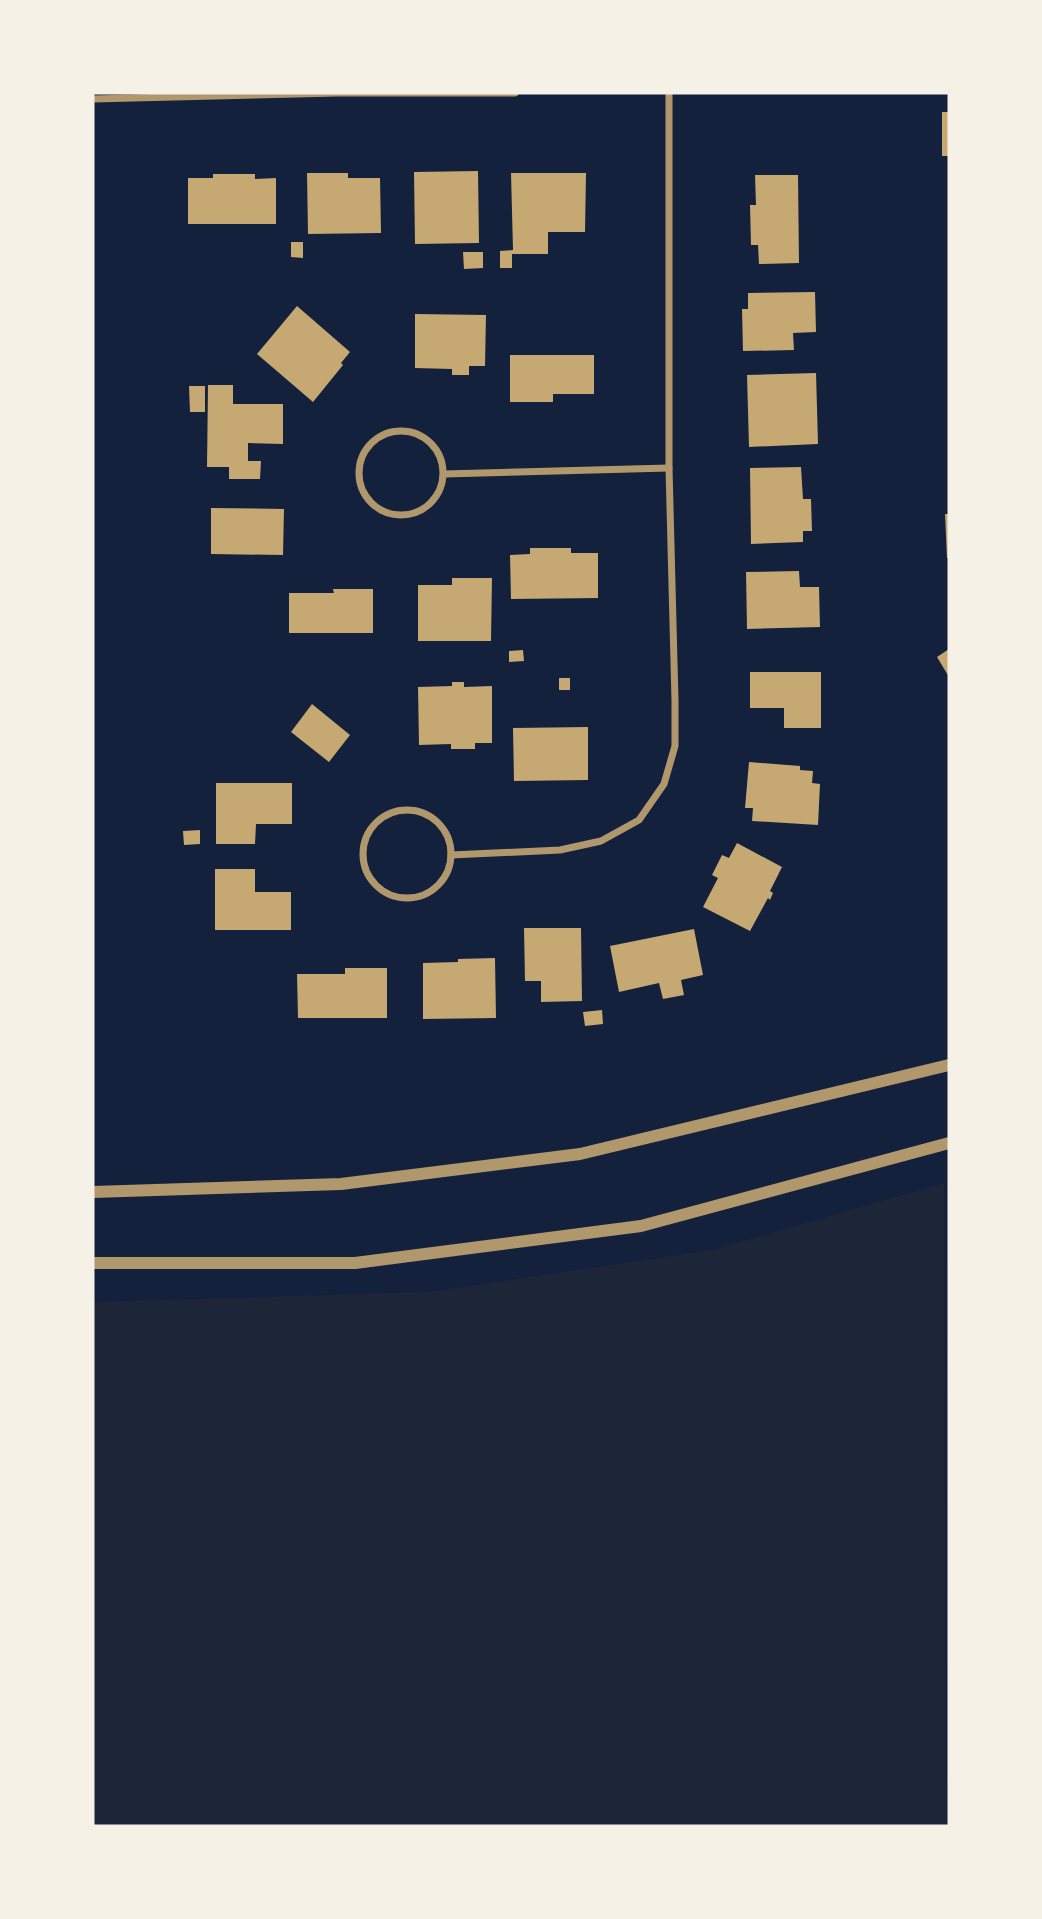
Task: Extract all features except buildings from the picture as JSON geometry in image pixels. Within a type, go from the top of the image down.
[{"type":"street","points":[[93,99],[338,93],[515,93]]},
{"type":"street","points":[[451,855],[560,850],[601,841],[639,820],[664,785],[675,746],[669,468],[669,93]]},
{"type":"street","points":[[399,430],[413,432],[430,443],[441,460],[444,474],[441,488],[423,509],[411,514],[396,515],[383,511],[372,503],[363,492],[359,478],[365,451],[374,440],[399,430]]},
{"type":"street","points":[[444,474],[669,468]]},
{"type":"street","points":[[406,809],[421,811],[444,828],[450,840],[451,855],[449,870],[441,883],[430,892],[416,897],[387,893],[371,878],[363,857],[370,830],[380,819],[392,812],[406,809]]},
{"type":"street","points":[[93,1192],[341,1184],[580,1154],[949,1065]]},
{"type":"street","points":[[93,1263],[355,1263],[641,1226],[949,1143]]},
{"type":"shaded area","points":[[944,1183],[946,1826],[93,1826],[93,1302],[428,1292],[713,1250]]}]
